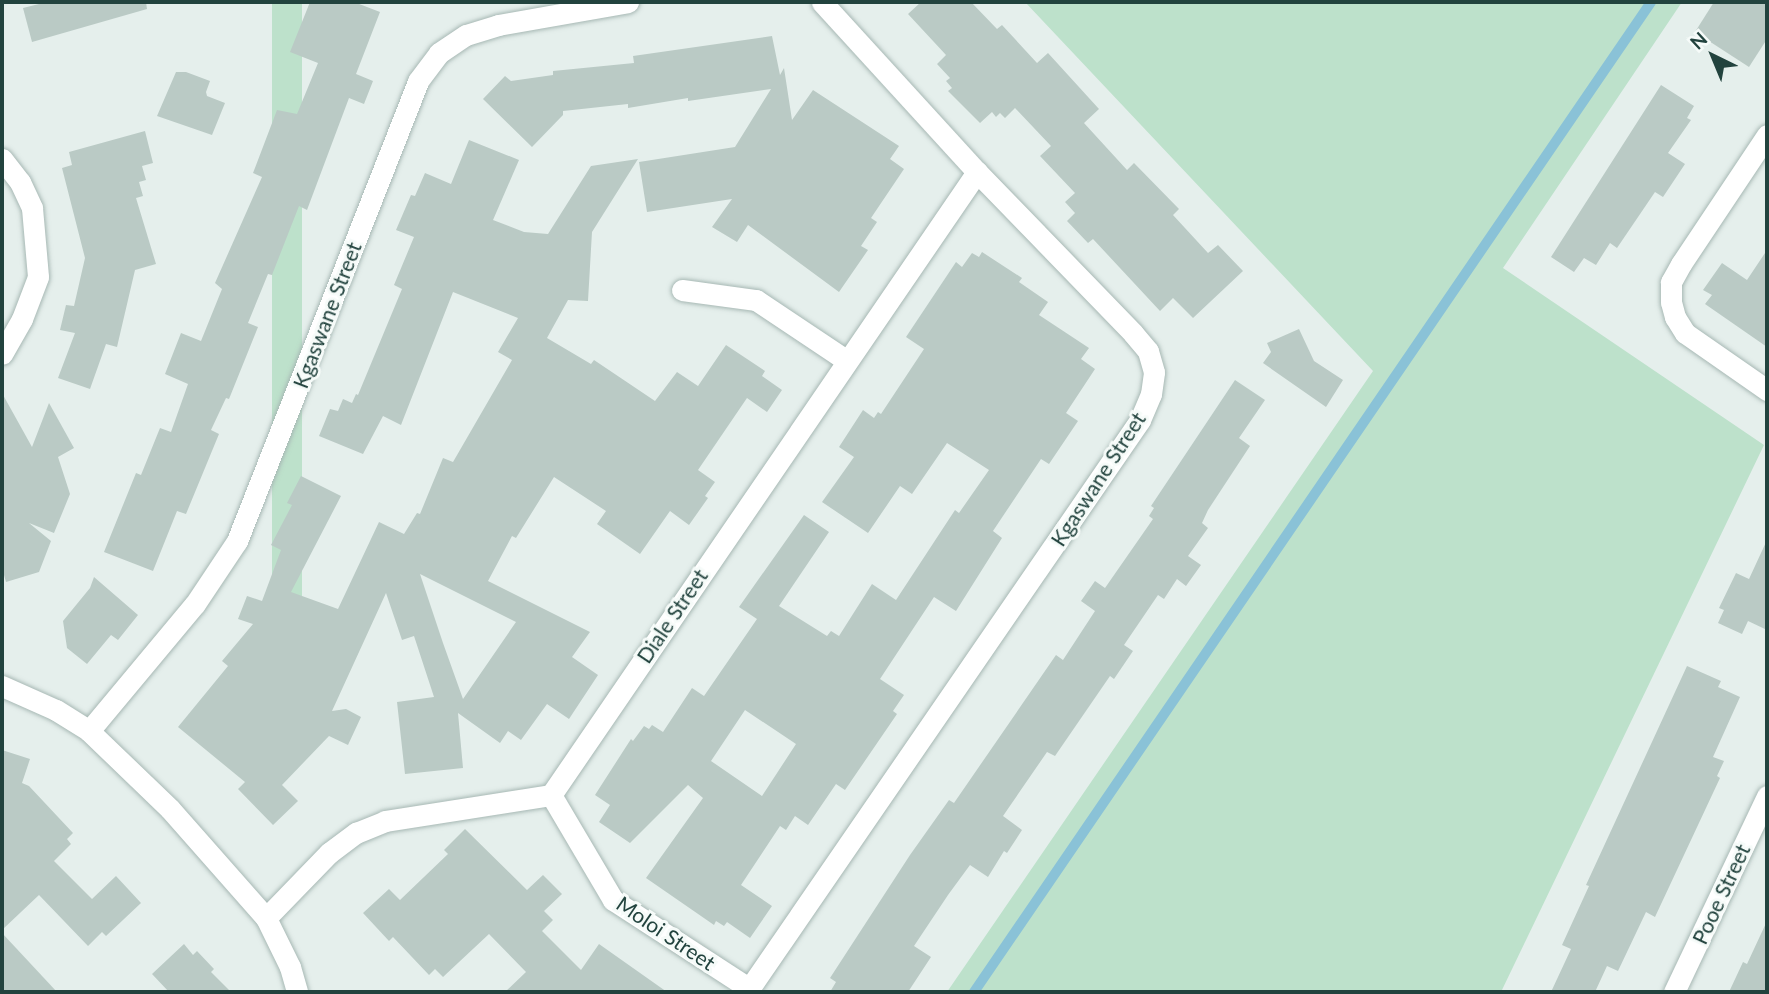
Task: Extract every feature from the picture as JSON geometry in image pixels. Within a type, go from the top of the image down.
[{"type":"street","name":"Kgaswane Street","points":[[89,731],[195,604],[237,541],[418,81],[439,52],[466,36],[498,25],[628,2]]},
{"type":"street","name":"Kgaswane Street","points":[[748,990],[1140,420],[1151,394],[1154,372],[1148,351],[977,172],[822,2]]},
{"type":"street","points":[[1767,135],[1681,264],[1671,282],[1671,302],[1675,317],[1685,333],[1767,390]]},
{"type":"street","points":[[2,159],[20,181],[32,208],[38,277],[22,319],[2,354]]},
{"type":"street","name":"Diale Street","points":[[551,794],[977,172]]},
{"type":"street","points":[[682,290],[756,300],[846,360]]},
{"type":"street","points":[[2,687],[56,710],[89,731],[170,809],[266,918],[290,967],[297,992]]},
{"type":"street","points":[[266,918],[329,853],[355,833],[385,821],[551,794]]},
{"type":"street","name":"Moloi Street","points":[[551,794],[612,900],[748,990]]},
{"type":"street","name":"Pooe Street","points":[[1674,992],[1767,796]]},
{"type":"green space","points":[[272,2],[302,2],[302,654],[272,654]]},
{"type":"green space","points":[[1025,2],[1682,2],[1503,268],[1764,445],[1501,992],[947,992],[1373,371]]},
{"type":"building","points":[[47,2],[146,2],[147,9],[32,42],[23,8]]},
{"type":"building","points":[[310,2],[354,2],[380,12],[356,74],[373,81],[364,104],[349,98],[307,210],[299,206],[272,275],[268,274],[248,323],[258,327],[229,399],[226,398],[211,430],[219,434],[186,514],[177,511],[153,571],[104,552],[136,473],[141,475],[160,428],[171,432],[188,384],[165,374],[181,333],[201,341],[222,289],[215,283],[262,177],[253,173],[277,110],[297,114],[318,63],[290,52]]},
{"type":"building","points":[[921,2],[971,2],[997,29],[1002,25],[1037,63],[1048,53],[1099,109],[1084,123],[1127,170],[1134,163],[1179,209],[1173,215],[1208,253],[1218,245],[1243,271],[1193,318],[1173,298],[1160,311],[1093,239],[1088,243],[1067,221],[1075,213],[1065,202],[1075,193],[1040,156],[1051,146],[1015,108],[1005,118],[1000,113],[996,117],[992,112],[980,123],[948,91],[952,88],[946,81],[950,78],[937,64],[946,55],[908,14]]},
{"type":"building","points":[[1714,2],[1767,2],[1767,39],[1749,67],[1695,32]]},
{"type":"building","points":[[772,36],[780,75],[784,68],[792,120],[813,90],[899,146],[890,159],[904,169],[871,218],[877,222],[861,246],[868,250],[839,292],[748,225],[737,242],[712,227],[732,199],[647,212],[639,162],[735,147],[771,89],[628,108],[628,104],[563,111],[563,115],[532,147],[483,99],[505,76],[511,81],[553,75],[553,71],[634,63],[633,56]]},
{"type":"building","points":[[176,72],[186,72],[210,81],[207,96],[225,103],[212,135],[157,116]]},
{"type":"building","points":[[1661,85],[1694,106],[1687,118],[1691,120],[1668,153],[1685,164],[1663,197],[1655,192],[1617,248],[1610,243],[1596,265],[1584,258],[1574,272],[1551,257]]},
{"type":"building","points":[[145,131],[153,163],[142,166],[146,180],[139,182],[143,196],[136,198],[156,264],[135,270],[117,347],[106,344],[90,389],[58,378],[75,333],[60,330],[66,305],[74,306],[85,258],[62,168],[72,165],[69,152]]},
{"type":"building","points":[[469,140],[519,160],[493,220],[524,232],[548,234],[591,166],[638,159],[592,232],[588,301],[568,300],[547,338],[591,364],[594,360],[655,401],[677,372],[698,386],[726,345],[765,371],[762,376],[782,390],[767,412],[747,398],[698,470],[715,482],[705,496],[708,498],[689,525],[670,511],[640,554],[597,524],[606,511],[554,477],[516,538],[512,536],[488,581],[590,632],[572,657],[598,675],[569,719],[547,704],[521,740],[508,731],[500,743],[458,713],[463,768],[405,774],[397,702],[434,697],[414,636],[402,640],[386,593],[332,711],[346,709],[361,717],[348,745],[329,736],[282,785],[298,801],[273,825],[238,789],[245,782],[178,727],[228,666],[222,661],[253,624],[238,619],[247,596],[262,601],[281,550],[271,545],[292,505],[287,503],[301,476],[341,496],[291,592],[338,609],[379,522],[404,534],[417,513],[420,514],[443,458],[453,462],[512,360],[498,352],[518,318],[453,292],[401,425],[383,416],[363,454],[319,436],[330,409],[338,411],[343,399],[352,403],[356,394],[358,395],[402,289],[394,285],[414,237],[396,230],[411,195],[415,196],[425,173],[451,184]],"holes":[[[420,574],[516,622],[463,699]]]},
{"type":"building","points":[[1767,250],[1767,347],[1705,304],[1712,295],[1703,290],[1722,263],[1747,280]]},
{"type":"building","points":[[982,252],[1022,278],[1019,282],[1048,302],[1039,315],[1089,348],[1081,359],[1095,369],[1066,413],[1078,421],[1049,464],[1041,459],[993,531],[1002,538],[956,611],[934,597],[880,679],[904,695],[893,711],[897,714],[845,790],[836,784],[808,825],[795,816],[786,830],[780,826],[741,885],[772,906],[750,938],[727,922],[724,926],[716,921],[714,925],[646,878],[703,798],[688,785],[630,843],[599,822],[610,805],[595,795],[631,739],[633,741],[644,726],[649,729],[652,725],[663,732],[692,688],[704,696],[757,619],[739,607],[804,515],[829,532],[779,606],[827,636],[831,631],[839,636],[872,584],[896,600],[955,510],[959,513],[989,470],[947,443],[912,494],[900,486],[868,533],[822,502],[854,457],[839,447],[863,410],[874,418],[878,412],[881,414],[924,349],[906,337],[956,262],[962,267],[972,253],[979,257]],"holes":[[[745,710],[796,744],[762,796],[711,761]]]},
{"type":"building","points":[[1299,329],[1314,361],[1343,380],[1326,407],[1263,363],[1271,352],[1267,343]]},
{"type":"building","points":[[1235,380],[1265,400],[1239,438],[1250,446],[1208,510],[1202,523],[1208,528],[1188,556],[1201,565],[1186,586],[1177,579],[1164,599],[1158,595],[1124,645],[1133,651],[1114,679],[1110,676],[1055,756],[1047,752],[1003,816],[1022,830],[1007,853],[1004,851],[988,877],[970,865],[948,895],[914,946],[931,957],[908,992],[830,992],[836,982],[830,978],[910,855],[949,800],[954,803],[1056,655],[1063,660],[1095,611],[1081,601],[1095,581],[1105,588],[1153,519],[1149,516],[1154,508],[1151,506]]},
{"type":"building","points":[[2,393],[32,447],[49,403],[74,448],[58,457],[70,494],[54,533],[29,523],[51,541],[39,572],[6,582],[2,568]]},
{"type":"building","points":[[1767,540],[1767,630],[1748,621],[1742,634],[1718,623],[1724,610],[1719,608],[1736,573],[1749,579]]},
{"type":"building","points":[[94,577],[138,615],[118,640],[111,635],[87,664],[67,648],[63,621],[90,588]]},
{"type":"building","points":[[1687,666],[1721,681],[1718,687],[1740,697],[1713,757],[1724,761],[1717,776],[1720,778],[1655,917],[1646,912],[1618,971],[1607,966],[1595,992],[1551,992],[1571,949],[1562,945],[1589,886],[1586,885]]},
{"type":"building","points":[[2,750],[30,759],[22,783],[29,786],[73,833],[67,839],[71,844],[54,861],[92,899],[116,876],[141,903],[106,936],[102,932],[88,946],[39,895],[2,930]]},
{"type":"building","points":[[465,829],[527,890],[543,875],[562,894],[544,911],[553,920],[542,931],[581,970],[599,944],[667,992],[505,992],[526,972],[489,934],[443,977],[435,969],[429,975],[393,937],[389,941],[363,913],[389,889],[400,900],[448,854],[444,850]]},
{"type":"building","points":[[1767,921],[1767,992],[1729,992],[1743,962],[1747,964]]},
{"type":"building","points":[[2,933],[57,992],[2,992]]},
{"type":"building","points":[[184,944],[193,955],[197,951],[214,969],[211,972],[231,992],[169,992],[152,974]]},
{"type":"waterway","points":[[974,992],[1651,2]]}]
